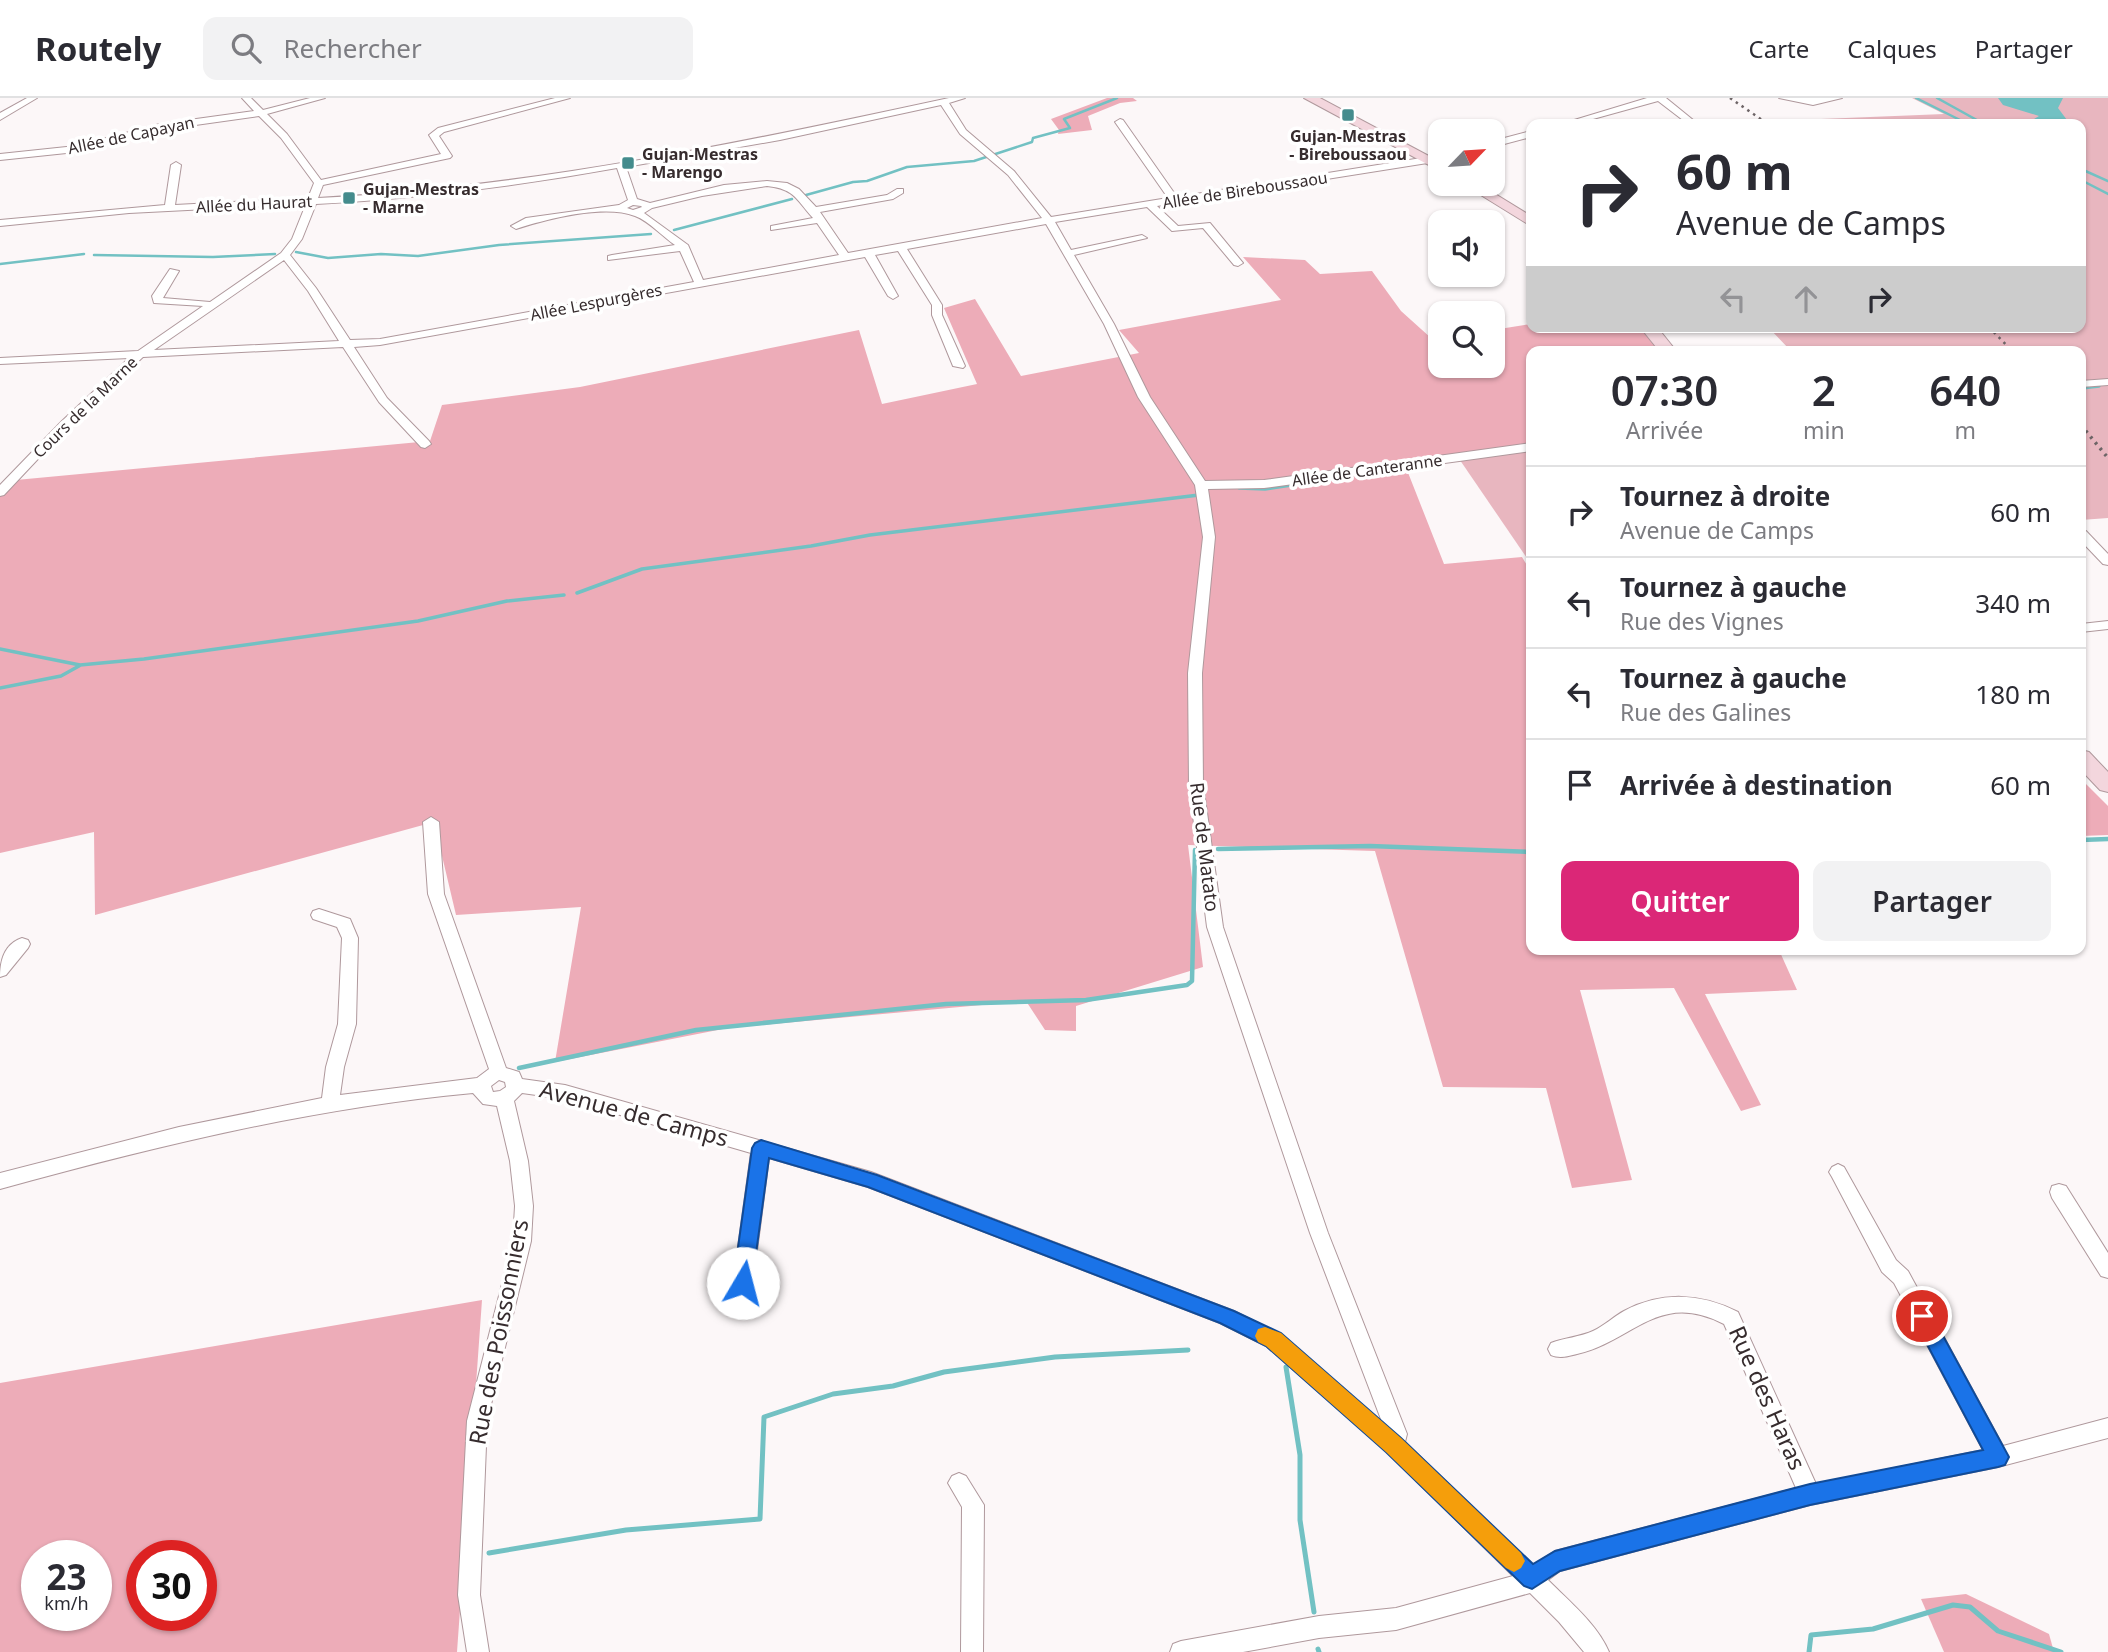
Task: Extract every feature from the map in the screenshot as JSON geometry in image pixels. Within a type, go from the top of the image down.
[{"type":"main road","points":[[1301,98],[1333,111]]},
{"type":"main road","points":[[1310,98],[1428,158]]},
{"type":"main road","points":[[1490,196],[1526,219]]},
{"type":"main road","points":[[2086,762],[2108,785]]},
{"type":"street","points":[[0,117],[33,98]]},
{"type":"street","points":[[246,98],[284,136],[320,183],[447,156],[435,135],[441,130],[566,98]]},
{"type":"street","name":"Allée de Capayan","points":[[0,157],[76,149],[181,123],[262,113],[321,98]]},
{"type":"street","name":"Allée du Haurat","points":[[0,223],[170,208],[314,201],[431,191],[621,167],[961,98]]},
{"type":"street","points":[[1584,119],[1658,98],[1686,119]]},
{"type":"street","points":[[1783,98],[1807,102],[1838,98]]},
{"type":"street","name":"Rue de Matato","points":[[944,103],[963,132],[1011,173],[1049,220],[1130,362],[1144,397],[1201,485],[1209,537],[1195,673],[1195,784],[1215,927],[1319,1233],[1397,1434],[1394,1445]]},
{"type":"street","points":[[1120,122],[1175,201]]},
{"type":"street","points":[[1505,141],[1526,135]]},
{"type":"street","name":"Allée de Bireboussaou","points":[[1049,220],[1428,163]]},
{"type":"street","points":[[170,208],[176,165]]},
{"type":"street","points":[[621,167],[633,202]]},
{"type":"street","name":"Cours de la Marne","points":[[0,492],[66,423],[139,355],[285,256],[296,240],[320,183]]},
{"type":"street","points":[[622,208],[628,213],[638,213],[648,206],[760,183],[783,185],[800,197],[845,256]]},
{"type":"street","points":[[775,228],[890,197],[900,191]]},
{"type":"street","points":[[516,226],[526,221],[606,208],[622,208],[633,202],[648,206]]},
{"type":"street","points":[[1150,205],[1175,229],[1206,225],[1238,263]]},
{"type":"street","points":[[638,213],[684,247],[699,282]]},
{"type":"street","name":"Allée Lespurgères","points":[[0,360],[139,355],[391,340],[1049,220]]},
{"type":"street","points":[[1070,253],[1142,238]]},
{"type":"street","points":[[900,246],[937,306],[937,315],[959,366]]},
{"type":"street","points":[[612,258],[684,247]]},
{"type":"street","points":[[868,252],[893,296]]},
{"type":"street","points":[[285,256],[348,344],[383,400],[425,444]]},
{"type":"street","points":[[174,271],[157,296],[158,301],[203,303],[212,306]]},
{"type":"street","points":[[2086,384],[2108,382]]},
{"type":"street","name":"Allée de Canteranne","points":[[1201,485],[1264,484],[1526,448]]},
{"type":"street","points":[[2086,539],[2108,561]]},
{"type":"street","points":[[2086,627],[2108,625]]},
{"type":"street","points":[[431,822],[436,894],[499,1073]]},
{"type":"street","points":[[319,915],[344,923],[350,937],[347,1024],[335,1067],[330,1105]]},
{"type":"street","points":[[0,949],[23,944],[0,971]]},
{"type":"street","points":[[0,1181],[183,1133],[429,1088],[482,1085],[489,1077],[499,1073],[513,1077],[510,1092],[494,1100],[485,1097],[482,1085]]},
{"type":"street","name":"Avenue de Camps","points":[[510,1092],[565,1092],[871,1180],[1227,1317],[1273,1340],[1394,1445],[1532,1578],[1567,1614],[1598,1652]]},
{"type":"street","name":"Rue des Poissonniers","points":[[478,1652],[469,1595],[477,1421],[522,1241],[524,1206],[510,1092]]},
{"type":"street","points":[[751,1294],[743,1283],[761,1148]]},
{"type":"street","points":[[1838,1172],[1889,1266],[1901,1277],[1998,1457]]},
{"type":"street","points":[[2059,1192],[2108,1270]]},
{"type":"street","name":"Rue des Haras","points":[[1558,1349],[1595,1340],[1634,1315],[1656,1308],[1697,1304],[1722,1312],[1731,1318],[1810,1494]]},
{"type":"street","points":[[1181,1652],[1319,1628],[1396,1619],[1527,1583],[1555,1562],[1810,1494],[1998,1457],[2108,1429]]},
{"type":"street","points":[[959,1483],[973,1505],[971,1652]]},
{"type":"shaded area","points":[[1107,98],[1133,98],[1137,101],[1120,103],[1088,116],[1092,130],[1058,134],[1059,130],[1051,119]]},
{"type":"shaded area","points":[[1912,98],[2108,98],[2108,518],[2086,520],[2086,346],[1786,346],[1774,333],[2086,333],[2086,119],[1820,119],[1944,114]]},
{"type":"shaded area","points":[[1243,257],[1305,260],[1320,274],[1372,271],[1401,311],[1428,335],[1428,378],[1505,378],[1505,328],[1526,325],[1526,333],[1644,333],[1655,346],[1526,346],[1526,447],[1405,465],[1444,564],[1522,557],[1526,564],[1526,955],[1781,955],[1797,990],[1705,994],[1761,1105],[1741,1111],[1674,988],[1580,990],[1632,1180],[1572,1188],[1546,1088],[1443,1087],[1375,851],[1188,845],[1203,967],[1076,1006],[1076,1031],[1045,1030],[1026,1001],[728,1028],[555,1062],[581,907],[456,915],[434,822],[95,915],[94,832],[0,853],[0,492],[16,480],[430,441],[442,405],[580,387],[859,330],[882,404],[977,384],[944,308],[975,299],[1021,376],[1139,353],[1119,330],[1281,300]]},
{"type":"shaded area","points":[[1521,438],[1526,445],[1526,557],[1451,447]]},
{"type":"shaded area","points":[[2086,784],[2108,806],[2108,835],[2086,836]]},
{"type":"shaded area","points":[[482,1300],[457,1652],[0,1652],[0,1383]]},
{"type":"shaded area","points":[[1966,1594],[2049,1634],[2054,1652],[1944,1652],[1921,1599]]},
{"type":"water","points":[[1998,98],[2063,98],[2058,108],[2066,119],[2034,119],[2039,116],[2003,105]]},
{"type":"waterway","points":[[806,195],[853,182],[867,181],[907,167],[974,161],[1032,142],[1033,138],[1070,128],[1064,119],[1117,98]]},
{"type":"waterway","points":[[1916,98],[1958,119]]},
{"type":"waterway","points":[[1937,98],[1975,119]]},
{"type":"waterway","points":[[2086,171],[2108,181]]},
{"type":"waterway","points":[[2086,183],[2108,194]]},
{"type":"waterway","points":[[674,230],[792,199]]},
{"type":"waterway","points":[[296,252],[328,258],[381,254],[418,256],[499,245],[651,234]]},
{"type":"waterway","points":[[0,264],[84,254]]},
{"type":"waterway","points":[[94,255],[213,257],[275,254]]},
{"type":"waterway","points":[[2086,388],[2099,386]]},
{"type":"waterway","points":[[1239,488],[1265,489],[1331,479]]},
{"type":"waterway","points":[[577,593],[642,569],[811,546],[870,535],[1199,495]]},
{"type":"waterway","points":[[0,649],[80,665],[144,659],[418,621],[507,601],[564,595]]},
{"type":"waterway","points":[[0,688],[61,676],[79,666]]},
{"type":"waterway","points":[[2086,840],[2108,839]]},
{"type":"waterway","points":[[1218,849],[1370,846],[1526,852]]},
{"type":"waterway","points":[[519,1068],[696,1030],[946,1004],[1086,1000],[1187,985],[1192,981],[1195,850]]},
{"type":"waterway","points":[[489,1553],[626,1530],[760,1519],[764,1417],[833,1394],[893,1386],[944,1372],[1055,1357],[1188,1350]]},
{"type":"waterway","points":[[1286,1367],[1300,1455],[1300,1520],[1314,1612]]},
{"type":"waterway","points":[[1809,1652],[1811,1635],[1873,1629],[1953,1605],[1970,1607],[1998,1631],[2061,1652]]},
{"type":"railway","points":[[1730,98],[1761,119]]},
{"type":"railway","points":[[1995,333],[2007,346]]},
{"type":"railway","points":[[2086,431],[2108,458]]},
{"type":"slow traffic","points":[[1265,1336],[1273,1340],[1394,1445],[1514,1561]]},
{"type":"place","name":"Gujan-Mestras - Bireboussaou","points":[[1348,115]]},
{"type":"place","name":"Gujan-Mestras - Marengo","points":[[628,163]]},
{"type":"place","name":"Gujan-Mestras - Marne","points":[[349,198]]},
{"type":"route","points":[[743,1283],[761,1148],[871,1180],[1227,1317],[1273,1340],[1394,1445],[1532,1578],[1555,1562],[1810,1494],[1998,1457],[1922,1316]]}]
